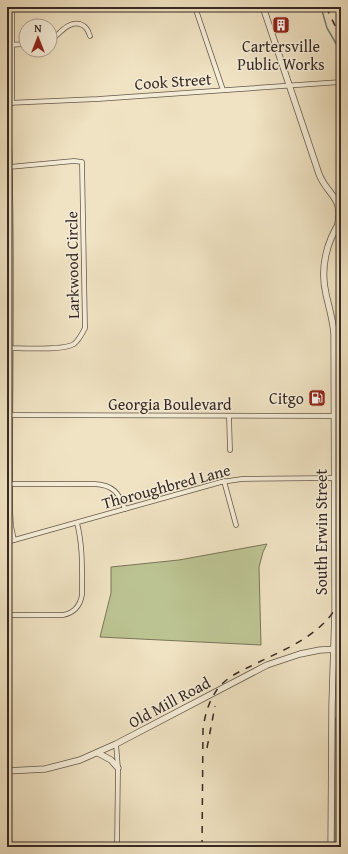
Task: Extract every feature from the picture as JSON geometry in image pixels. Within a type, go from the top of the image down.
[{"type":"street","points":[[12,7],[9,103],[9,416],[11,522],[14,540]]},
{"type":"street","points":[[195,7],[223,90]]},
{"type":"street","points":[[263,7],[320,178],[324,185],[341,203]]},
{"type":"street","points":[[58,34],[71,24],[77,24],[84,26],[88,30],[90,36]]},
{"type":"street","points":[[7,45],[18,44]]},
{"type":"street","name":"Cook Street","points":[[9,103],[341,82]]},
{"type":"street","name":"Larkwood Circle","points":[[9,165],[74,161],[82,162],[85,328],[80,338],[74,344],[64,348],[9,348]]},
{"type":"street","points":[[337,198],[340,212],[340,223]]},
{"type":"street","name":"South Erwin Street","points":[[331,847],[332,704],[335,611],[334,380],[333,327],[325,286],[324,268],[328,246],[340,223]]},
{"type":"street","points":[[334,380],[341,381]]},
{"type":"street","name":"Georgia Boulevard","points":[[9,416],[334,416]]},
{"type":"street","points":[[229,416],[230,450]]},
{"type":"street","name":"Thoroughbred Lane","points":[[7,542],[224,481],[238,479],[334,478]]},
{"type":"street","points":[[224,481],[236,525]]},
{"type":"street","points":[[10,484],[104,485],[118,494],[125,509]]},
{"type":"street","points":[[7,615],[63,615],[70,613],[77,607],[81,600],[82,594],[82,552],[77,523]]},
{"type":"street","name":"Old Mill Road","points":[[7,771],[34,770],[56,767],[80,760],[116,744],[267,665],[300,654],[341,649]]},
{"type":"street","points":[[116,744],[118,768],[117,847]]},
{"type":"street","points":[[98,753],[108,758],[118,768]]},
{"type":"green space","points":[[267,544],[259,567],[261,645],[100,637],[111,593],[111,567],[179,560]]},
{"type":"green space","points":[[335,718],[341,718],[341,847],[334,847]]},
{"type":"waterway","points":[[321,7],[327,28],[341,52]]},
{"type":"railway","points":[[326,7],[341,38]]},
{"type":"railway","points":[[202,847],[203,729],[210,702],[219,687],[233,676],[302,640],[314,631],[325,622],[341,597]]},
{"type":"railway","points":[[207,748],[215,706]]},
{"type":"place","name":"Cartersville Public Works","points":[[281,25]]},
{"type":"place","name":"Citgo","points":[[317,398]]}]
